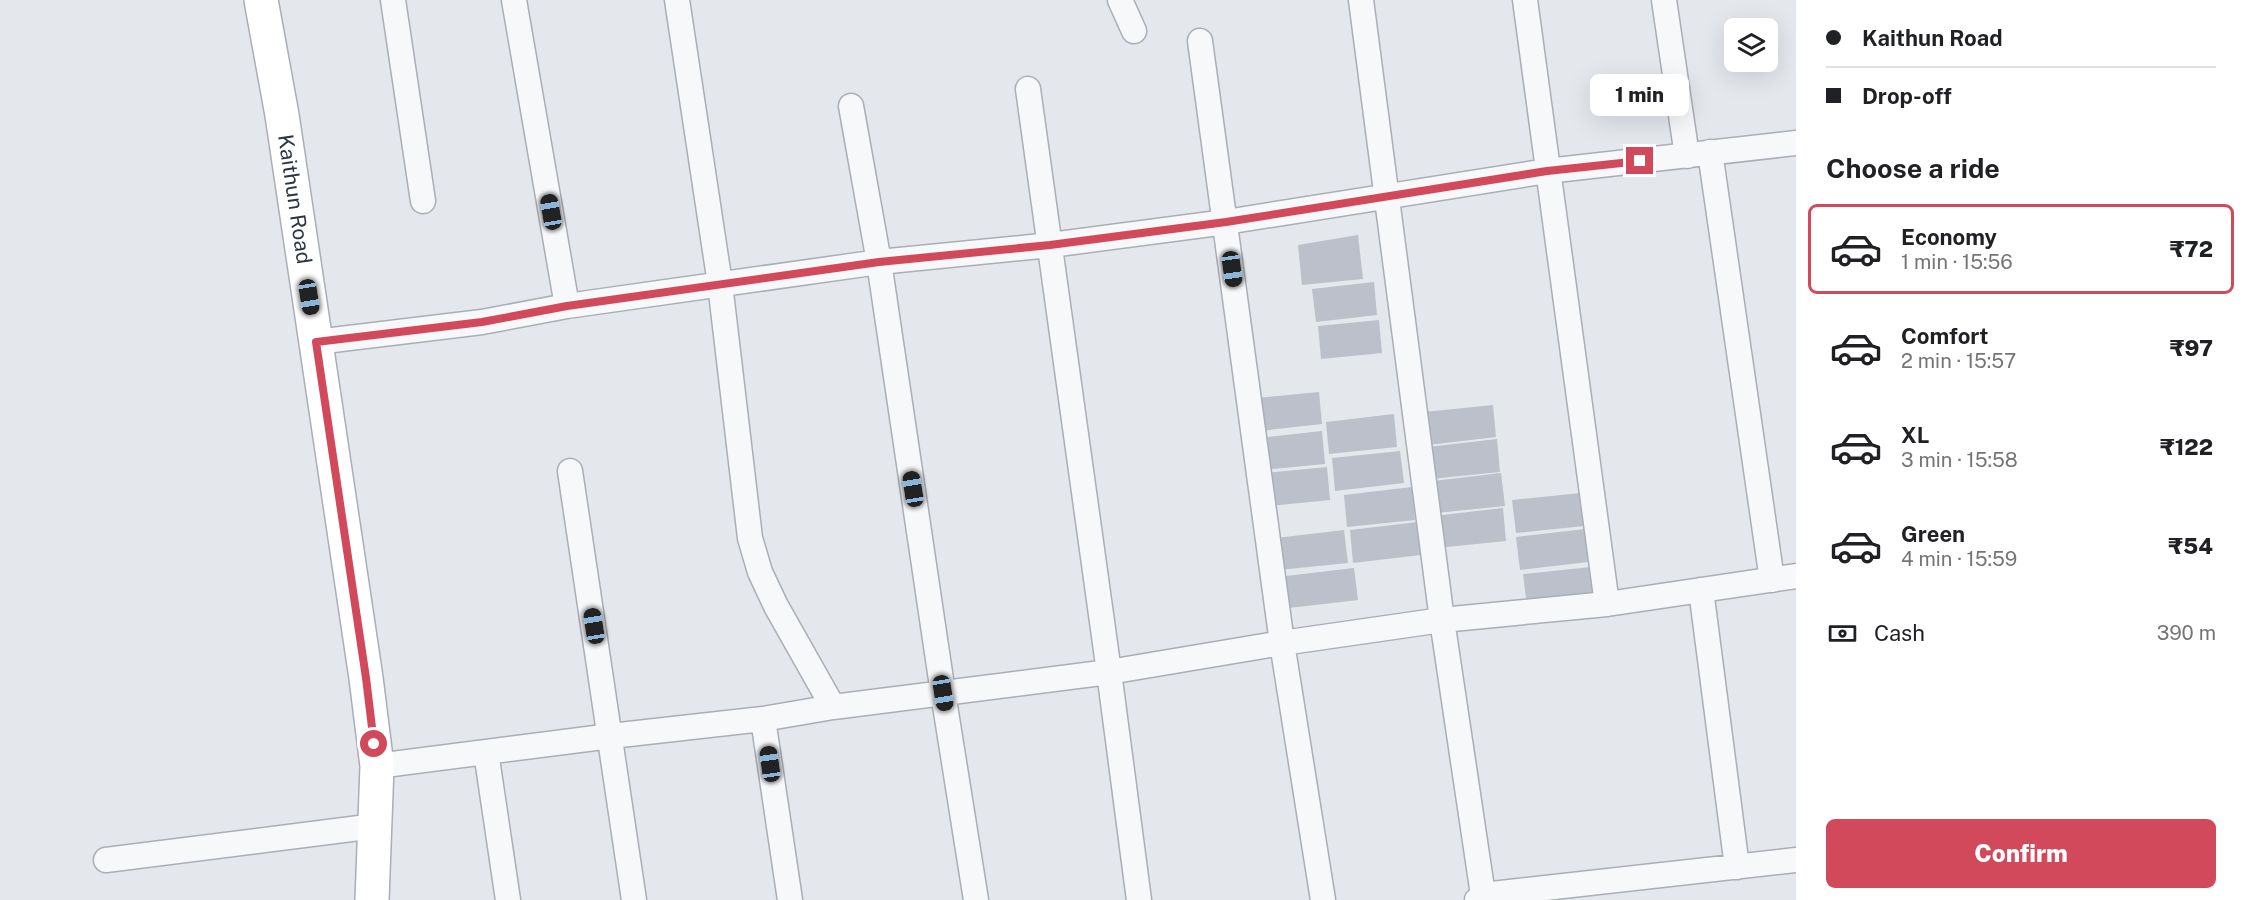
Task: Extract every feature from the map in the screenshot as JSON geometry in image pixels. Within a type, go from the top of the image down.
[{"type":"street","name":"Kaithun Road","points":[[261,0],[282,115],[366,678],[377,766],[372,900]]},
{"type":"street","points":[[393,0],[423,201]]},
{"type":"street","points":[[514,0],[567,306]]},
{"type":"street","points":[[677,0],[720,284],[750,538],[760,572],[824,709]]},
{"type":"street","points":[[1120,0],[1134,31]]},
{"type":"street","points":[[1361,0],[1480,898],[1796,860]]},
{"type":"street","points":[[1525,0],[1607,604]]},
{"type":"street","points":[[1664,0],[1699,154],[1772,580]]},
{"type":"street","points":[[1200,41],[1282,643],[1323,900]]},
{"type":"street","points":[[1028,89],[1139,900]]},
{"type":"street","points":[[851,106],[879,262],[976,900]]},
{"type":"street","points":[[316,342],[482,322],[567,306],[879,262],[1050,245],[1226,222],[1547,171],[1796,143]]},
{"type":"street","points":[[570,471],[634,900]]},
{"type":"street","points":[[377,766],[771,718],[1109,672],[1282,643],[1442,620],[1607,604],[1796,576]]},
{"type":"street","points":[[1701,590],[1737,867]]},
{"type":"street","points":[[771,718],[790,900]]},
{"type":"street","points":[[486,752],[508,900]]},
{"type":"street","points":[[106,860],[375,826]]},
{"type":"building","points":[[1358,235],[1363,279],[1302,285],[1298,245]]},
{"type":"building","points":[[1374,282],[1377,315],[1316,322],[1312,289]]},
{"type":"building","points":[[1379,320],[1382,353],[1321,359],[1318,326]]},
{"type":"building","points":[[1319,392],[1322,424],[1260,431],[1257,398]]},
{"type":"building","points":[[1493,405],[1496,437],[1428,445],[1424,412]]},
{"type":"building","points":[[1394,414],[1397,447],[1329,454],[1326,422]]},
{"type":"building","points":[[1322,431],[1325,464],[1263,470],[1260,438]]},
{"type":"building","points":[[1497,439],[1500,472],[1431,479],[1428,447]]},
{"type":"building","points":[[1400,451],[1404,483],[1335,491],[1332,458]]},
{"type":"building","points":[[1327,467],[1330,500],[1269,506],[1266,473]]},
{"type":"building","points":[[1501,473],[1505,506],[1436,513],[1433,481]]},
{"type":"building","points":[[1412,487],[1415,520],[1347,527],[1344,495]]},
{"type":"building","points":[[1581,493],[1584,526],[1516,533],[1512,500]]},
{"type":"building","points":[[1503,508],[1506,541],[1437,548],[1434,516]]},
{"type":"building","points":[[1418,522],[1421,555],[1353,563],[1350,530]]},
{"type":"building","points":[[1585,529],[1588,562],[1520,570],[1516,537]]},
{"type":"building","points":[[1344,530],[1348,563],[1279,570],[1276,538]]},
{"type":"building","points":[[1591,567],[1595,599],[1527,607],[1523,574]]},
{"type":"building","points":[[1354,568],[1358,600],[1289,608],[1286,576]]},
{"type":"route","points":[[374,744],[316,342],[482,322],[567,306],[879,262],[1050,245],[1226,222],[1547,171],[1640,161]]}]
